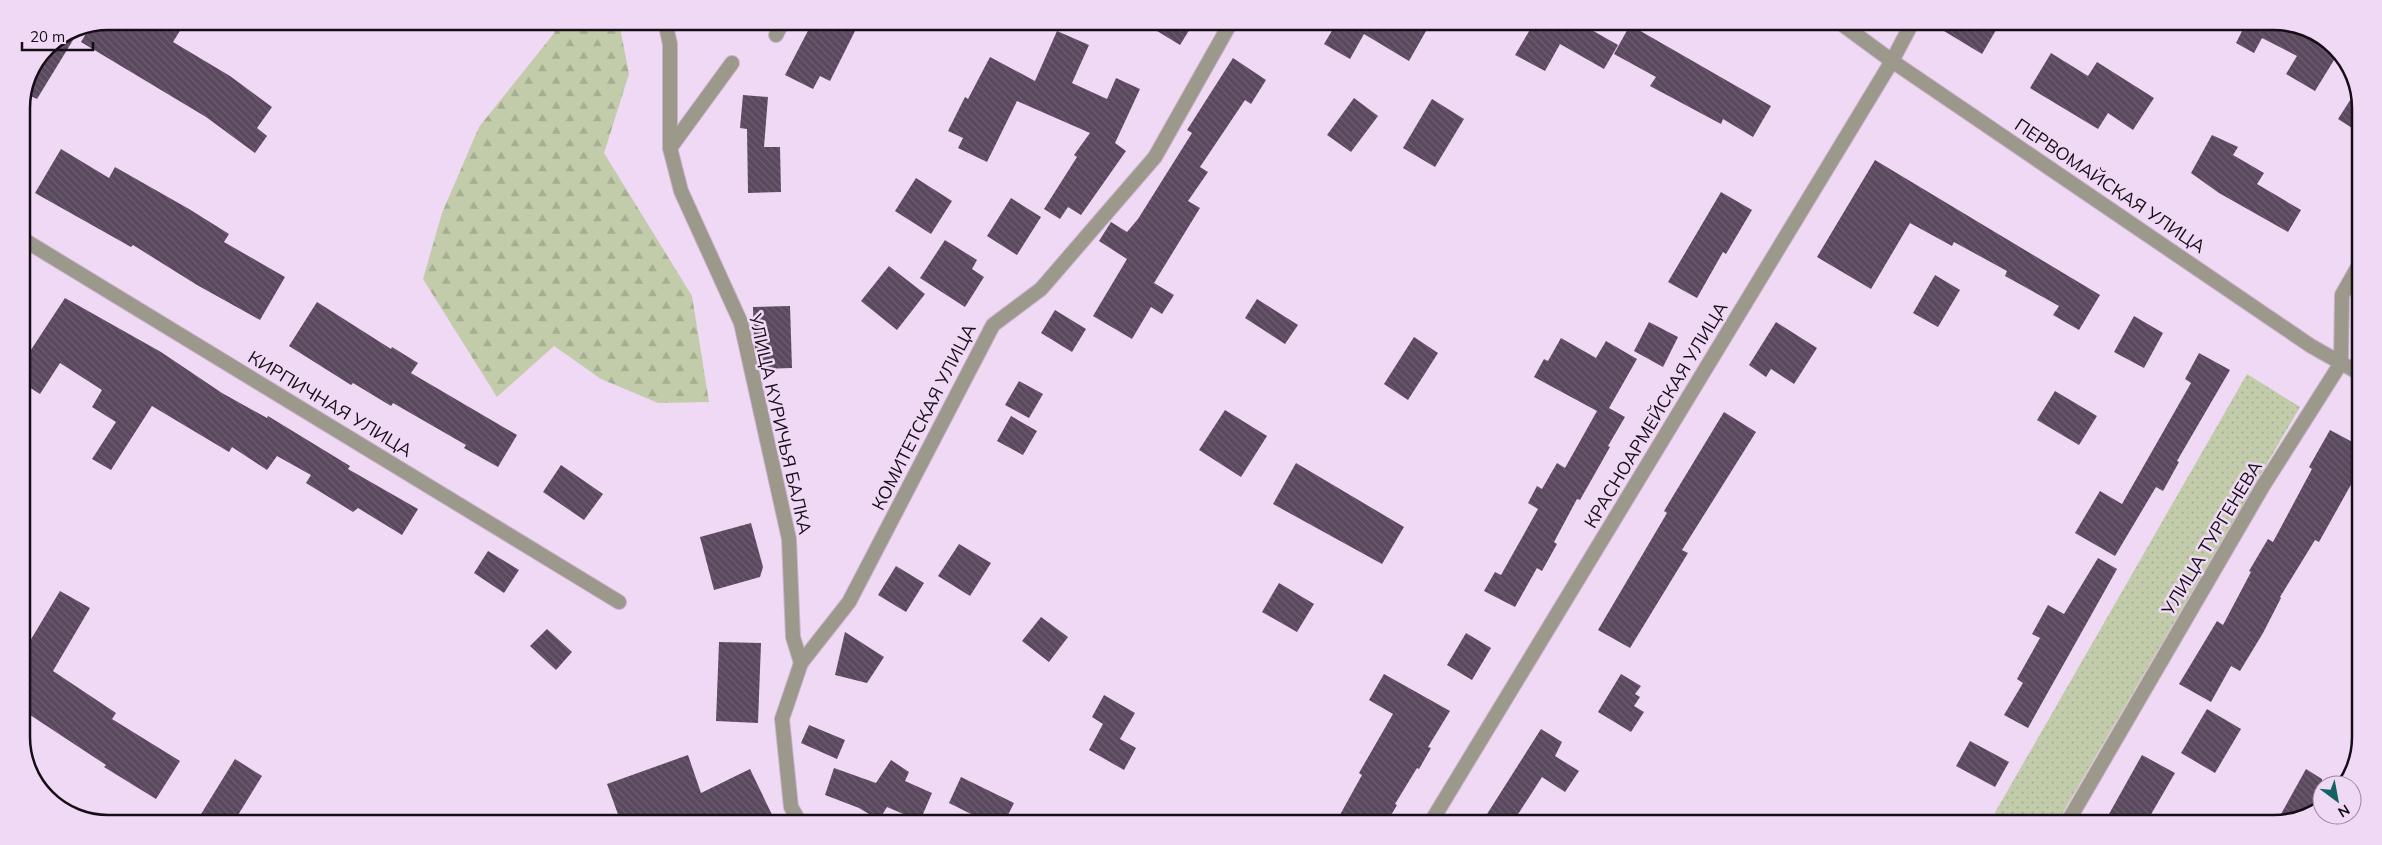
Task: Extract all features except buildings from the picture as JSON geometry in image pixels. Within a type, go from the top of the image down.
[{"type":"street","name":"УЛИЦА КУРИЧЬЯ БАЛКА","points":[[667,30],[670,44],[670,148],[680,191],[741,323],[789,539],[792,637],[801,663]]},
{"type":"street","name":"КОМИТЕТСКАЯ УЛИЦА","points":[[796,815],[791,807],[782,719],[801,663],[849,602],[993,325],[1041,289],[1155,157],[1227,30]]},
{"type":"street","name":"ПЕРВОМАЙСКАЯ УЛИЦА","points":[[1850,30],[1892,62],[2310,346],[2352,369]]},
{"type":"street","name":"КРАСНОАРМЕЙСКАЯ УЛИЦА","points":[[1435,815],[1892,62],[1908,30]]},
{"type":"street","points":[[670,148],[732,63]]},
{"type":"street","name":"КИРПИЧНАЯ УЛИЦА","points":[[30,243],[619,602]]},
{"type":"street","points":[[2341,363],[2342,295],[2352,278]]},
{"type":"street","name":"УЛИЦА ТУРГЕНЕВА","points":[[2072,815],[2263,486],[2341,363]]},
{"type":"green space","points":[[554,30],[621,30],[629,74],[604,153],[692,296],[709,402],[658,403],[601,379],[554,346],[497,397],[423,279],[442,213],[479,127],[555,32]]},
{"type":"green space","points":[[2247,374],[2300,407],[2062,815],[1994,815]]}]
